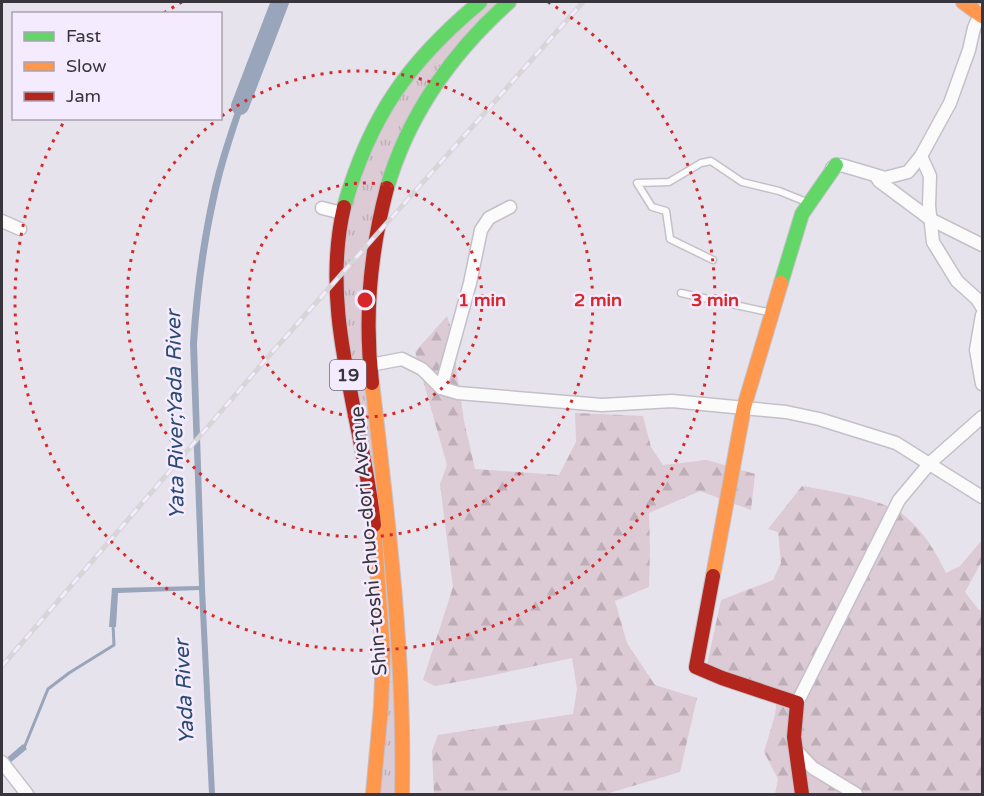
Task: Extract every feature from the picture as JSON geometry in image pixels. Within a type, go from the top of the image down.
[{"type":"main road","name":"Shin-toshi chuo-dori Avenue","points":[[373,795],[382,700],[382,618],[370,495],[361,435],[340,333],[336,294],[337,255],[342,213],[356,164],[371,127],[388,99],[413,65],[441,34],[480,2]]},
{"type":"main road","name":"Shin-toshi chuo-dori Avenue","points":[[402,795],[402,704],[393,579],[370,365],[368,323],[371,256],[376,228],[396,160],[416,118],[440,78],[471,37],[509,2]]},
{"type":"main road","points":[[963,2],[982,13]]},
{"type":"main road","points":[[802,795],[793,721],[797,703],[696,667],[744,407],[802,214],[834,166]]},
{"type":"street","points":[[834,166],[841,165],[885,178],[908,172],[921,156],[950,103],[969,50],[974,28],[982,13]]},
{"type":"street","points":[[921,156],[930,176],[930,219],[933,242],[957,281],[977,299],[982,307]]},
{"type":"street","points":[[876,175],[879,181],[930,219],[982,245]]},
{"type":"street","points":[[441,388],[470,283],[481,230],[489,218],[510,207]]},
{"type":"street","points":[[322,208],[342,213]]},
{"type":"street","points":[[2,221],[20,230]]},
{"type":"street","points":[[982,315],[976,350],[982,384]]},
{"type":"street","points":[[370,365],[402,359],[422,369],[441,388],[458,393],[602,405],[672,401],[786,412],[819,419],[896,443],[982,497]]},
{"type":"street","points":[[797,703],[899,500],[930,463],[982,417]]},
{"type":"street","points":[[796,750],[813,768],[856,795]]},
{"type":"street","points":[[4,770],[27,795]]},
{"type":"lane","points":[[713,260],[670,239],[666,211],[652,207],[637,183],[669,182],[701,163],[711,161],[742,182],[810,203]]},
{"type":"lane","points":[[681,293],[772,313]]},
{"type":"green space","points":[[489,2],[500,2],[441,65],[365,256],[391,617],[397,794],[380,794],[388,700],[342,299],[345,230],[360,170],[402,88],[472,15]]},
{"type":"green space","points":[[447,316],[464,421],[475,469],[559,475],[576,442],[575,413],[643,416],[651,447],[663,465],[707,460],[755,474],[751,510],[700,491],[649,513],[649,587],[615,601],[627,643],[655,685],[697,698],[680,772],[606,794],[434,794],[432,751],[438,735],[573,714],[577,689],[572,658],[435,686],[423,680],[453,587],[440,484],[447,465],[415,352]]},
{"type":"green space","points":[[802,486],[856,496],[896,510],[912,522],[923,535],[946,573],[960,566],[982,540],[982,561],[965,592],[982,611],[982,794],[775,794],[778,779],[764,752],[775,715],[778,692],[707,665],[721,600],[773,580],[781,563],[778,532],[768,529]]},
{"type":"water","points":[[245,82],[251,85],[227,158],[212,220],[197,344],[215,794],[209,794],[199,590],[118,593],[116,627],[109,627],[112,588],[199,586],[190,343],[193,308],[202,236],[212,186]]},
{"type":"water","points":[[23,744],[27,749],[10,763],[2,762]]},
{"type":"waterway","name":"Yata River;Yada River","points":[[240,106],[280,2]]},
{"type":"waterway","points":[[24,748],[48,689],[114,645],[113,624]]},
{"type":"railway","points":[[2,666],[267,358],[583,2]]},
{"type":"traffic: fast","points":[[344,207],[366,145],[395,93],[432,47],[480,2]]},
{"type":"traffic: fast","points":[[387,188],[407,135],[435,86],[469,42],[509,2]]},
{"type":"traffic: fast","points":[[781,283],[802,214],[836,165]]},
{"type":"traffic: slow","points":[[963,2],[982,16]]},
{"type":"traffic: slow","points":[[713,576],[744,407],[781,283]]},
{"type":"traffic: slow","points":[[372,383],[398,639],[402,794]]},
{"type":"traffic: slow","points":[[373,794],[383,654],[374,525]]},
{"type":"traffic: jam","points":[[372,383],[369,334],[370,285],[376,237],[387,188]]},
{"type":"traffic: jam","points":[[344,207],[338,247],[337,287],[340,326],[369,485],[374,525]]},
{"type":"traffic: jam","points":[[713,576],[696,667],[797,703],[794,737],[802,794]]},
{"type":"water label","name":"Yada River","points":[[184,692]]}]
